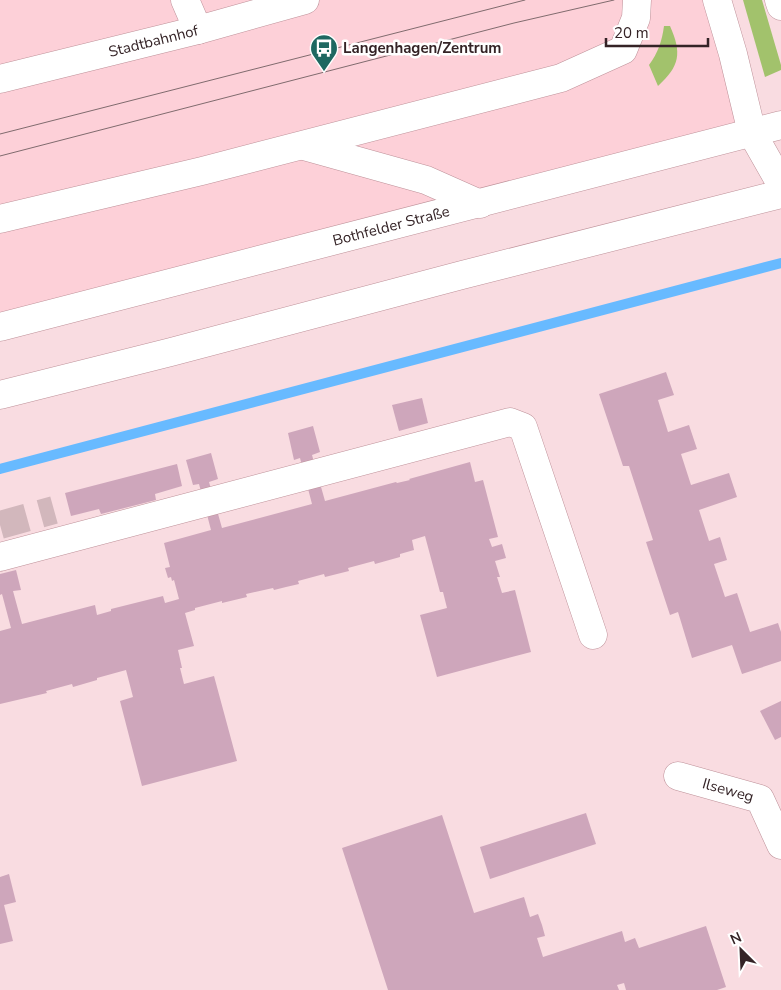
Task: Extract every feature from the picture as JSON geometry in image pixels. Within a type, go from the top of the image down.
[{"type":"main road","points":[[185,0],[198,30]]},
{"type":"main road","name":"Stadtbahnhof","points":[[0,78],[198,30],[304,0]]},
{"type":"main road","points":[[0,219],[106,195],[562,78],[623,50],[636,18],[637,0]]},
{"type":"main road","points":[[717,0],[733,54],[752,133],[781,184]]},
{"type":"main road","points":[[779,0],[781,6]]},
{"type":"main road","name":"Bothfelder Straße","points":[[0,327],[781,125]]},
{"type":"main road","points":[[301,146],[426,180],[480,204]]},
{"type":"main road","points":[[0,395],[781,194]]},
{"type":"main road","points":[[0,557],[510,422],[523,427],[593,635]]},
{"type":"main road","name":"Ilseweg","points":[[678,776],[760,799],[781,845]]},
{"type":"shaded area","points":[[0,0],[717,0],[752,133],[0,327]]},
{"type":"green space","points":[[743,0],[762,0],[781,65],[781,70],[765,77]]},
{"type":"green space","points":[[664,26],[670,26],[674,36],[677,59],[671,72],[658,86],[649,65],[659,47]]},
{"type":"building","points":[[666,372],[674,395],[658,400],[668,432],[689,425],[697,449],[681,454],[691,485],[729,473],[737,497],[699,510],[709,541],[720,537],[727,560],[714,564],[725,597],[737,593],[750,632],[778,623],[781,632],[781,661],[742,674],[732,645],[692,658],[678,612],[670,615],[646,542],[653,540],[629,466],[623,466],[599,394]]},
{"type":"building","points":[[422,398],[428,423],[399,431],[392,405]]},
{"type":"building","points":[[313,426],[320,452],[312,455],[325,501],[410,480],[470,462],[475,482],[483,480],[498,537],[489,539],[492,547],[502,544],[506,558],[495,561],[502,593],[515,590],[531,652],[437,677],[420,615],[447,608],[443,592],[440,592],[425,536],[412,540],[414,550],[400,554],[400,557],[375,564],[374,561],[348,568],[349,571],[325,577],[324,574],[298,581],[299,584],[246,594],[247,597],[222,603],[222,601],[195,608],[195,610],[185,613],[194,646],[178,650],[184,684],[214,676],[237,761],[142,786],[120,701],[133,697],[126,670],[73,687],[72,684],[46,691],[47,693],[0,704],[0,631],[11,628],[2,594],[0,595],[0,574],[16,570],[21,590],[13,591],[22,624],[95,605],[97,615],[111,611],[111,609],[163,596],[165,603],[179,599],[174,580],[172,581],[171,577],[168,578],[165,568],[170,567],[164,543],[211,530],[199,484],[193,485],[186,460],[211,453],[218,479],[209,482],[222,528],[312,504],[300,458],[294,460],[288,433]]},
{"type":"building","points":[[177,464],[182,486],[155,494],[156,500],[101,514],[99,509],[71,516],[65,493]]},
{"type":"building","points":[[781,701],[781,737],[775,740],[760,711]]},
{"type":"building","points":[[586,813],[596,844],[490,879],[480,847]]},
{"type":"building","points":[[442,815],[474,913],[524,897],[530,917],[538,914],[542,925],[545,936],[537,938],[543,957],[622,931],[625,942],[635,938],[639,948],[706,926],[726,987],[717,990],[626,990],[624,983],[617,985],[619,990],[388,990],[342,848]]},
{"type":"building","points":[[9,874],[16,902],[4,905],[13,941],[0,944],[0,877]]},
{"type":"waterway","points":[[0,469],[781,263]]},
{"type":"tunnel","points":[[0,525],[54,510]]},
{"type":"tram line","points":[[0,134],[525,0]]},
{"type":"tram line","points":[[0,156],[514,23],[614,0]]},
{"type":"place","name":"Langenhagen/Zentrum","points":[[324,72]]}]
